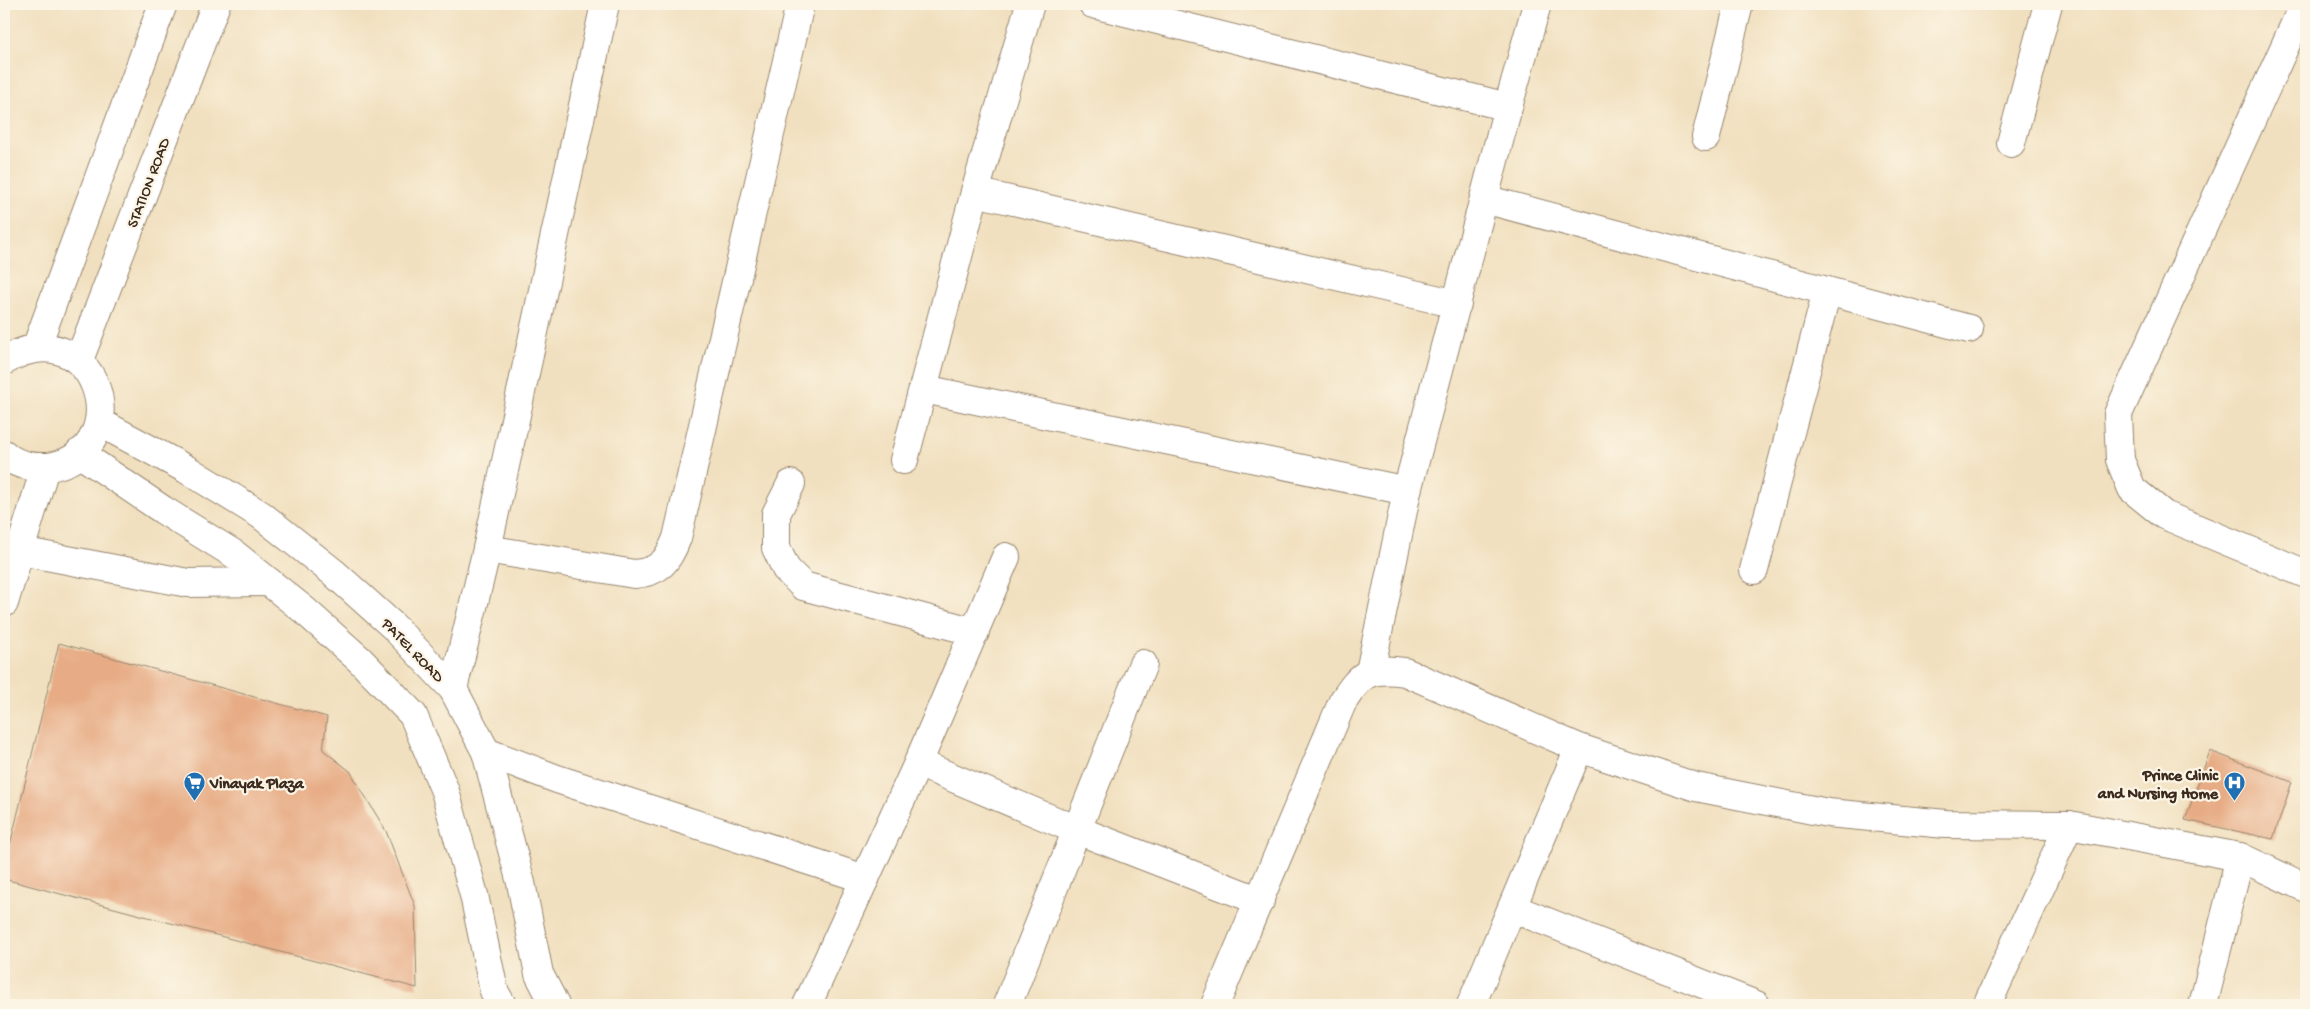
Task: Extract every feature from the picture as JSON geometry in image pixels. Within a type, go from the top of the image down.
[{"type":"street","points":[[36,348],[163,4]]},
{"type":"street","name":"STATION ROAD","points":[[79,360],[216,4]]},
{"type":"street","points":[[453,688],[487,549],[606,4]]},
{"type":"street","points":[[487,549],[634,574],[650,573],[663,563],[672,551],[677,538],[800,4]]},
{"type":"street","points":[[904,460],[975,192],[1030,4]]},
{"type":"street","points":[[1093,4],[1508,107]]},
{"type":"street","points":[[1370,672],[1407,491],[1537,4]]},
{"type":"street","points":[[1706,137],[1739,4]]},
{"type":"street","points":[[2011,144],[2048,4]]},
{"type":"street","points":[[2304,4],[2118,414],[2120,460],[2132,489],[2164,515],[2306,574]]},
{"type":"street","points":[[975,192],[1456,304]]},
{"type":"street","points":[[1484,199],[1969,328]]},
{"type":"street","points":[[1754,570],[1827,291]]},
{"type":"street","points":[[4,361],[18,352],[36,348],[55,349],[79,360],[96,385],[100,403],[99,422],[92,439],[79,453],[63,463],[45,468],[6,463]]},
{"type":"street","points":[[924,389],[1407,491]]},
{"type":"street","name":"PATEL ROAD","points":[[99,422],[186,469],[261,515],[334,573],[393,626],[453,688],[486,752],[520,883],[539,974],[555,1005]]},
{"type":"street","points":[[79,453],[163,510],[234,554],[304,610],[360,660],[413,715],[445,791],[474,895],[496,1000]]},
{"type":"street","points":[[4,603],[45,468]]},
{"type":"street","points":[[791,484],[776,514],[776,548],[786,568],[803,586],[975,632]]},
{"type":"street","points":[[20,551],[188,583],[269,582]]},
{"type":"street","points":[[807,1005],[918,763],[1006,557]]},
{"type":"street","points":[[1007,1005],[1143,664]]},
{"type":"street","points":[[1215,1005],[1342,704],[1356,682],[1370,672],[1388,669],[1405,672],[1579,748],[1696,787],[1828,813],[1946,824],[2069,825],[2240,857],[2306,888]]},
{"type":"street","points":[[1470,1005],[1579,748]]},
{"type":"street","points":[[486,752],[557,779],[865,879]]},
{"type":"street","points":[[918,763],[1077,830],[1260,901]]},
{"type":"street","points":[[1987,1005],[2069,825]]},
{"type":"street","points":[[2203,1005],[2240,857]]},
{"type":"street","points":[[1512,908],[1756,1005]]},
{"type":"building","name":"Vinayak Plaza","points":[[59,643],[327,717],[323,750],[350,771],[386,831],[415,906],[417,988],[4,879],[4,870]]},
{"type":"building","points":[[2210,751],[2292,782],[2273,839],[2185,820]]},
{"type":"place","name":"Vinayak Plaza","points":[[194,801]]},
{"type":"place","name":"Prince Clinic and Nursing Home","points":[[2234,802]]}]
